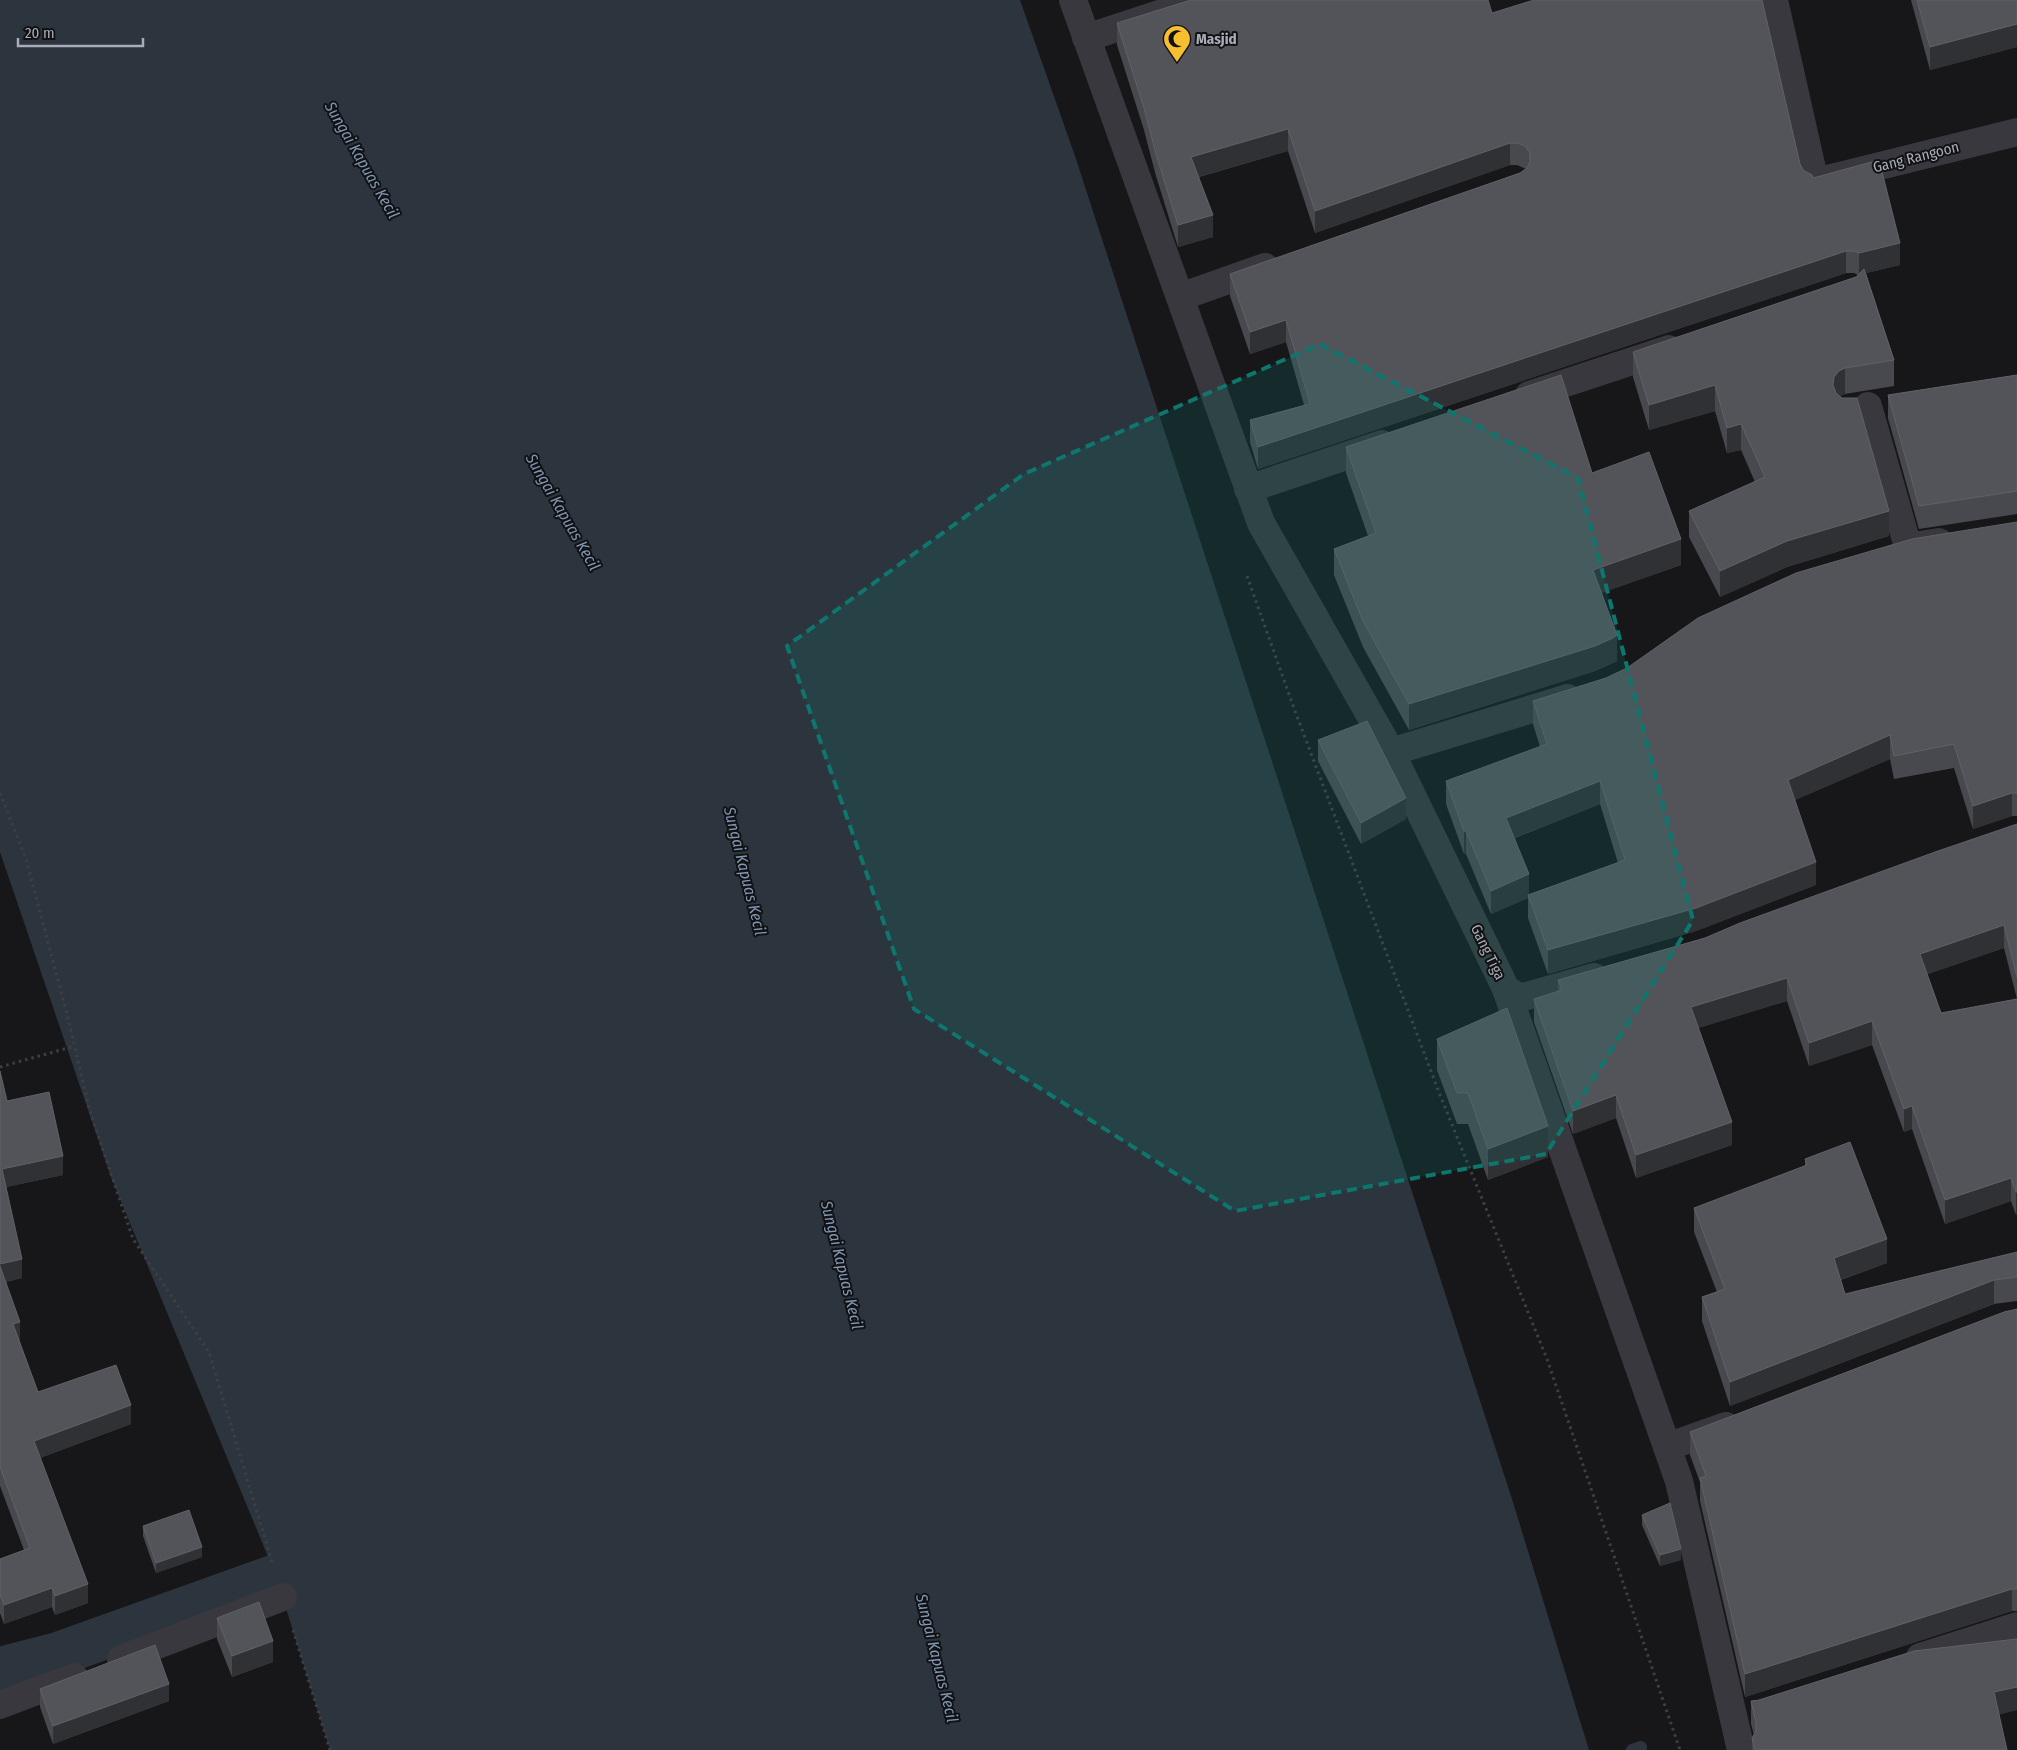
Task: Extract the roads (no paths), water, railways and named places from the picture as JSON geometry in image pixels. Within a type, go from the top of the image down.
[{"type":"street","name":"Gang Tiga","points":[[1073,0],[1261,524],[1391,752],[1506,989],[1515,995],[1523,997],[1617,970]]},
{"type":"street","points":[[1086,38],[1202,0]]},
{"type":"street","name":"Gang Rangoon","points":[[1774,0],[1814,182],[2017,132]]},
{"type":"street","points":[[1180,297],[1291,258]]},
{"type":"street","points":[[1502,404],[1691,342]]},
{"type":"street","points":[[1896,402],[1858,408],[1908,547]]},
{"type":"street","points":[[1248,489],[1408,435]]},
{"type":"street","points":[[1880,555],[1908,547],[1962,538]]},
{"type":"street","points":[[1391,752],[1593,689]]},
{"type":"street","points":[[1506,989],[1679,1481],[1741,1750]]},
{"type":"street","points":[[1667,1448],[1752,1416]]},
{"type":"street","points":[[0,1705],[283,1597]]},
{"type":"street","points":[[1897,1664],[2017,1626]]},
{"type":"water","name":"Sungai Kapuas Kecil","points":[[0,0],[1020,0],[1075,156],[1512,1499],[1589,1750],[330,1750],[276,1576],[111,1177],[0,852]]},
{"type":"waterway","points":[[0,1669],[58,1654],[276,1576]]},
{"type":"waterway","points":[[1632,1750],[1641,1747]]},
{"type":"place","name":"Masjid","points":[[1177,63]]}]
